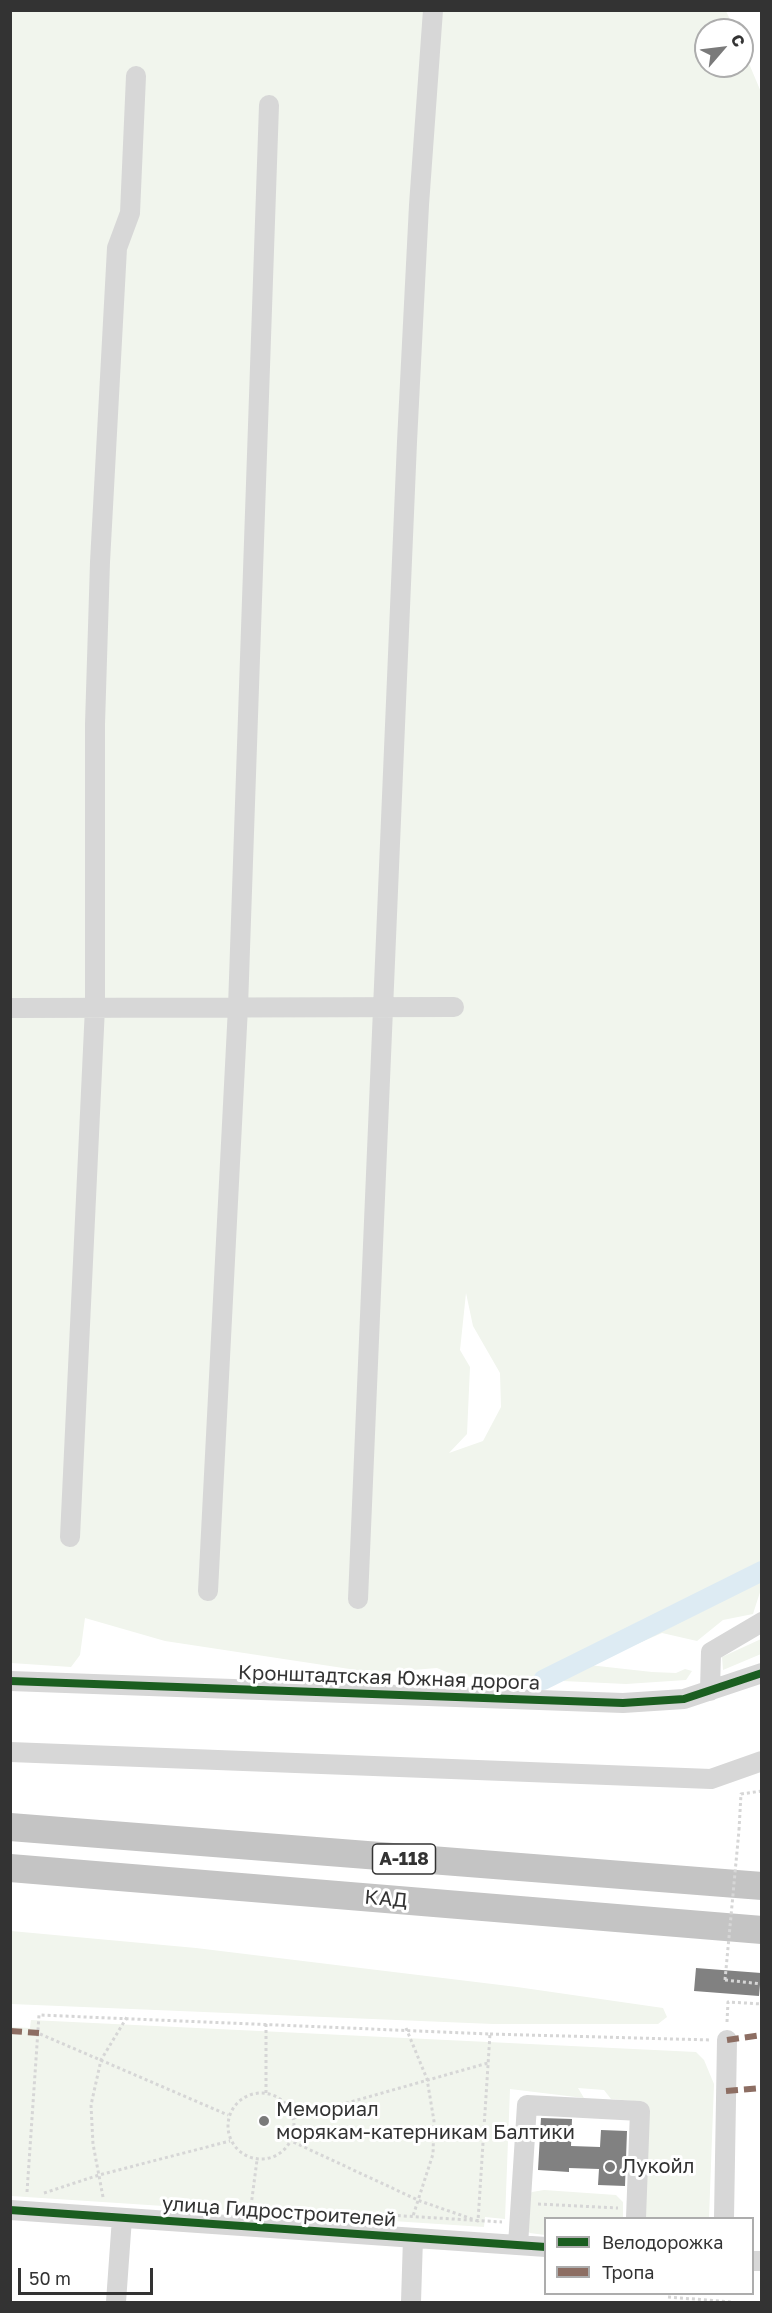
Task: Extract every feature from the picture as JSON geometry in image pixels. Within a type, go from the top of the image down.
[{"type":"highway","name":"КАД","points":[[10,1827],[762,1886]]},
{"type":"highway","name":"КАД","points":[[10,1868],[762,1930]]},
{"type":"street","points":[[358,1599],[418,205],[433,10]]},
{"type":"street","points":[[70,1537],[95,1007],[95,724],[100,562],[117,248],[130,213],[136,76]]},
{"type":"street","points":[[208,1591],[238,1007],[269,105]]},
{"type":"street","points":[[10,1008],[454,1006]]},
{"type":"street","points":[[710,1691],[711,1652],[762,1622]]},
{"type":"street","name":"Кронштадтская Южная дорога","points":[[10,1681],[623,1703],[684,1699],[762,1673]]},
{"type":"street","points":[[10,1752],[711,1779],[762,1761]]},
{"type":"street","points":[[690,1882],[762,1876]]},
{"type":"street","points":[[724,2217],[727,2040]]},
{"type":"street","points":[[518,2245],[526,2105],[640,2111],[636,2214]]},
{"type":"street","name":"улица Гидростроителей","points":[[10,2210],[544,2247]]},
{"type":"street","points":[[116,2302],[122,2218]]},
{"type":"street","points":[[411,2302],[413,2238]]},
{"type":"path","points":[[762,1791],[741,1794],[725,1980],[762,1984]]},
{"type":"path","points":[[27,2192],[39,2015],[406,2028],[490,2034],[727,2040],[728,2002],[762,2004]]},
{"type":"path","points":[[103,2197],[93,2144],[91,2105],[101,2060],[127,2017]]},
{"type":"path","points":[[266,2024],[266,2093]]},
{"type":"path","points":[[406,2028],[427,2079],[434,2121],[433,2154],[420,2200],[412,2217]]},
{"type":"path","points":[[39,2033],[228,2115]]},
{"type":"path","points":[[291,2141],[420,2200],[478,2221],[490,2034]]},
{"type":"path","points":[[294,2118],[488,2063]]},
{"type":"path","points":[[266,2093],[283,2100],[294,2118],[291,2141],[274,2157],[257,2160],[248,2158],[230,2141],[226,2124],[228,2115],[243,2096],[266,2093]]},
{"type":"path","points":[[44,2193],[99,2175],[230,2141]]},
{"type":"path","points":[[251,2206],[257,2160]]},
{"type":"path","points":[[521,2203],[636,2214]]},
{"type":"path","points":[[668,2297],[732,2302]]},
{"type":"shaded area","points":[[10,11],[726,11],[729,18],[694,18],[694,78],[754,78],[754,75],[761,92],[761,1589],[753,1614],[723,1620],[697,1641],[662,1633],[589,1665],[652,1672],[676,1673],[685,1669],[692,1671],[686,1680],[626,1684],[456,1676],[437,1668],[376,1673],[165,1641],[85,1618],[80,1655],[71,1667],[11,1663]],"holes":[[[466,1293],[473,1326],[500,1373],[501,1407],[483,1441],[449,1453],[467,1434],[470,1367],[460,1350]]]},
{"type":"shaded area","points":[[761,1639],[761,1654],[723,1670],[722,1657]]},
{"type":"shaded area","points":[[11,1931],[196,1948],[517,1987],[663,2008],[667,2017],[658,2024],[493,2024],[11,2004]]},
{"type":"shaded area","points":[[31,2020],[696,2052],[704,2060],[714,2084],[709,2217],[641,2217],[645,2102],[611,2099],[604,2090],[578,2088],[584,2098],[510,2089],[505,2219],[485,2217],[484,2227],[11,2196],[10,2027],[30,2028]]},
{"type":"shaded area","points":[[544,2190],[616,2195],[623,2202],[623,2217],[544,2217],[544,2235],[530,2233],[524,2229],[525,2198],[532,2192]]},
{"type":"building","points":[[696,1968],[761,1973],[759,1996],[694,1991]]},
{"type":"building","name":"Лукойл","points":[[541,2118],[572,2119],[571,2146],[600,2147],[601,2130],[627,2131],[625,2186],[598,2185],[599,2169],[569,2168],[569,2172],[538,2170]]},
{"type":"waterway","points":[[543,1680],[762,1571]]},
{"type":"marked path","points":[[10,2031],[39,2033]]},
{"type":"marked path","points":[[727,2040],[762,2035]]},
{"type":"marked path","points":[[726,2091],[762,2088]]},
{"type":"cycle path","points":[[10,1681],[623,1703],[684,1699],[762,1673]]},
{"type":"cycle path","points":[[10,2210],[544,2247]]},
{"type":"place","name":"Мемориал морякам-катерникам Балтики","points":[[264,2121]]},
{"type":"place","name":"Лукойл","points":[[610,2167]]}]
